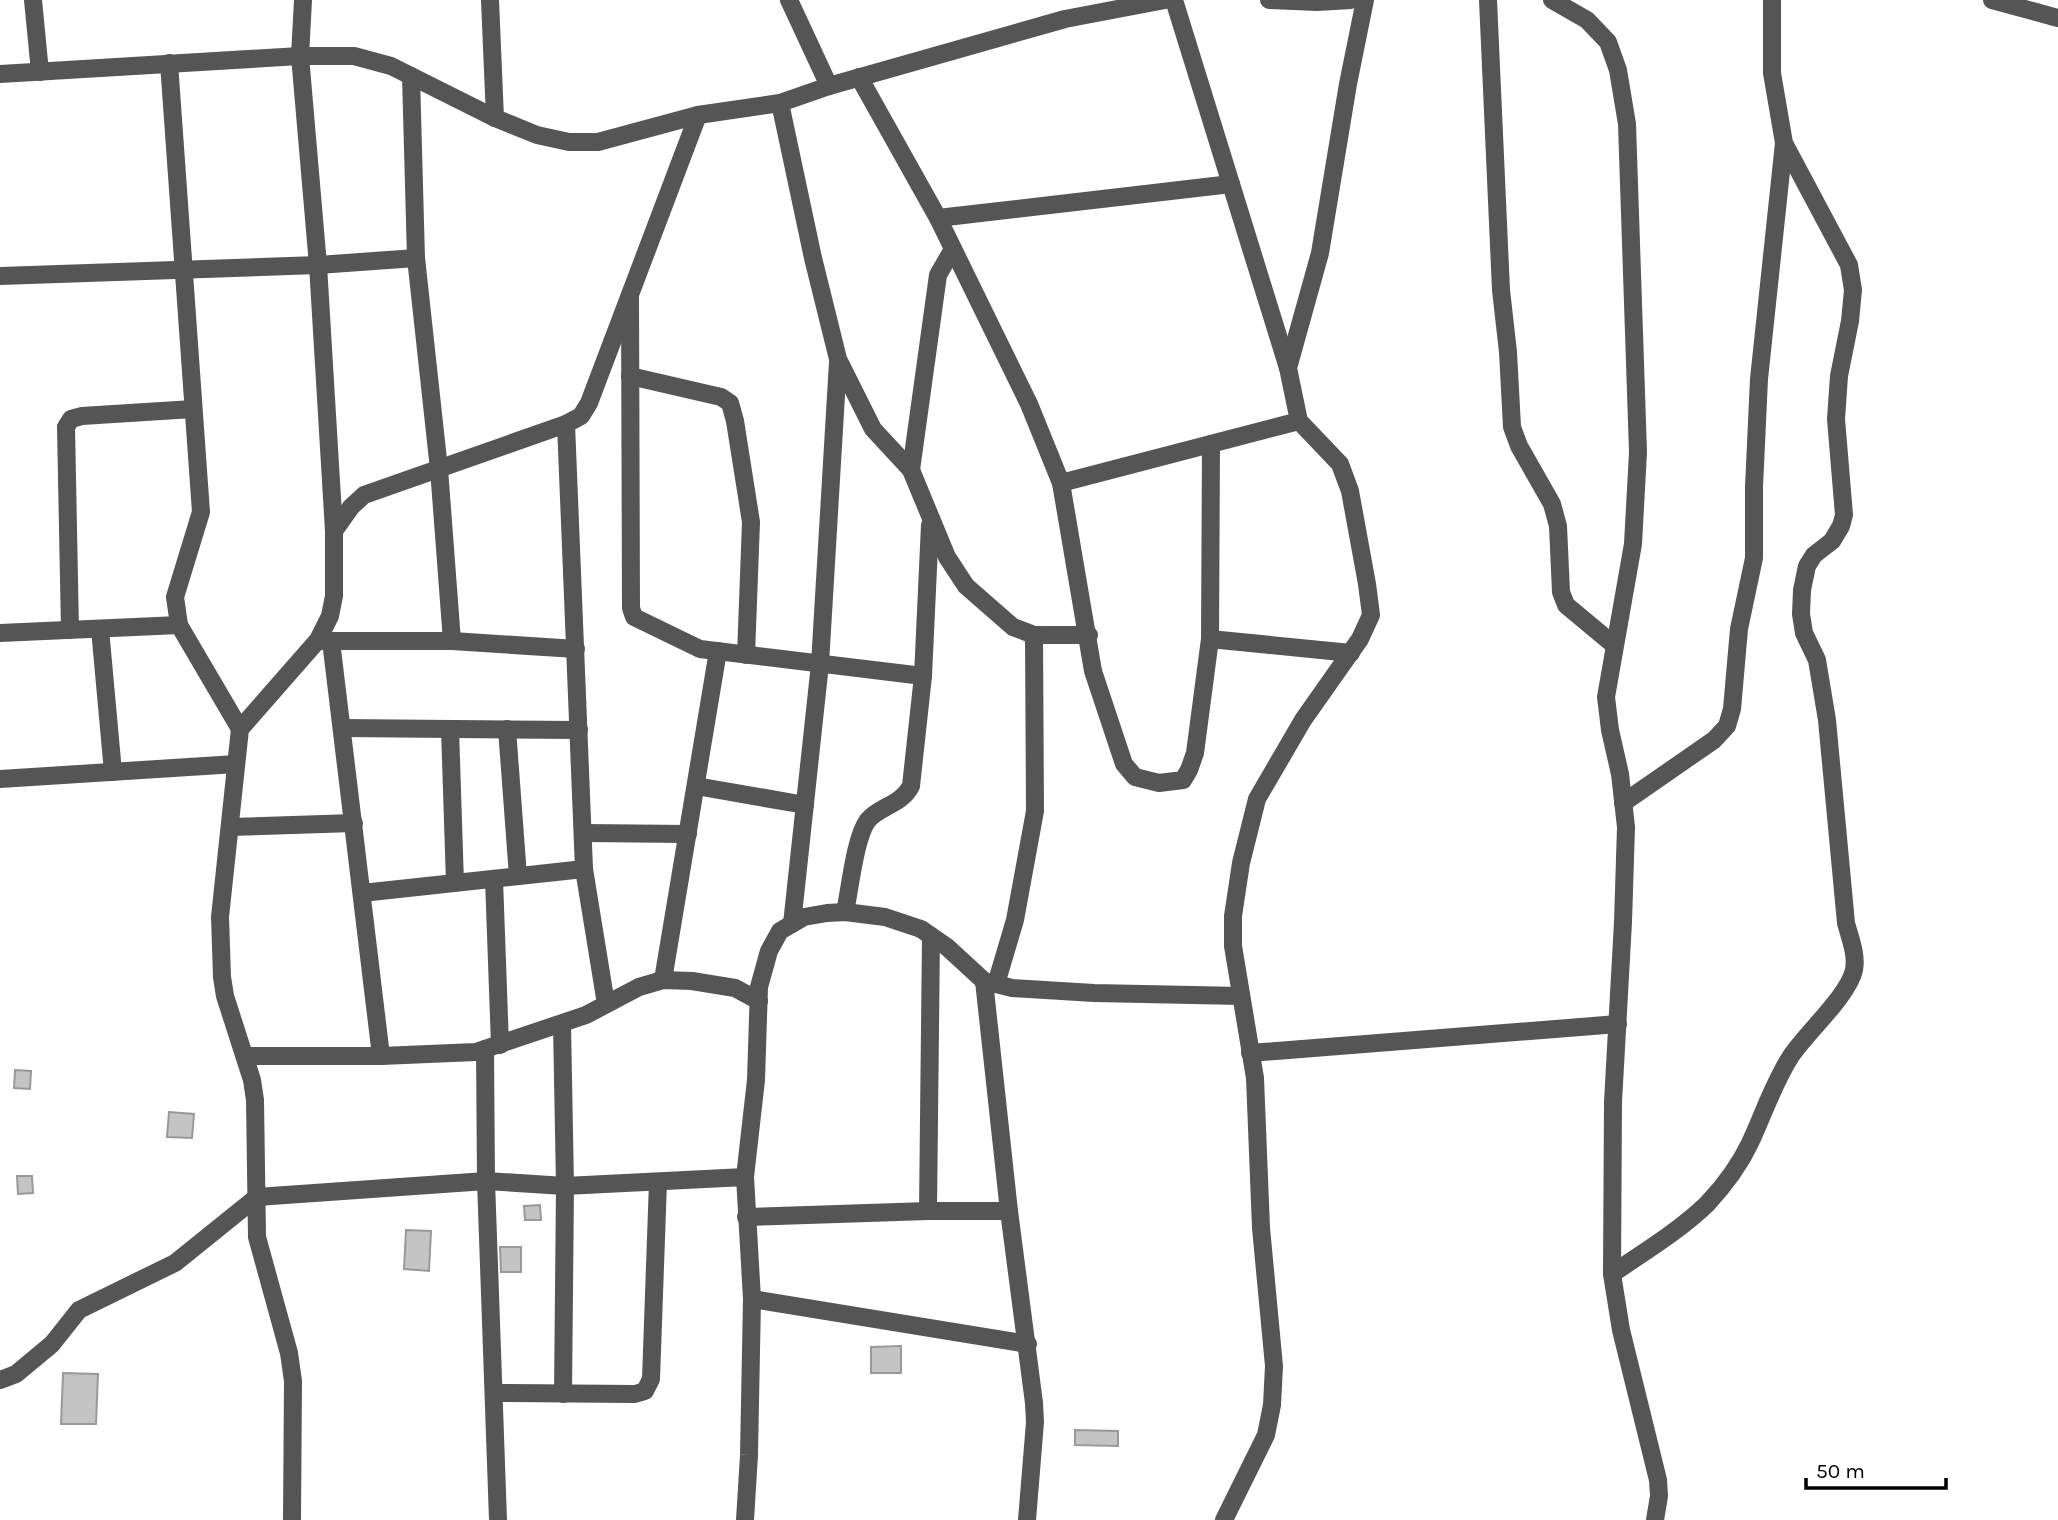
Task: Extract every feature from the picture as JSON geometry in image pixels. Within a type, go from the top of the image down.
[{"type":"street","points":[[33,0],[40,72]]},
{"type":"street","points":[[303,0],[300,56],[318,265],[334,531],[334,596],[324,641],[342,728],[381,1056]]},
{"type":"street","points":[[490,0],[495,118]]},
{"type":"street","points":[[1269,0],[1351,0]]},
{"type":"street","points":[[1289,368],[1320,253],[1348,84],[1366,0]]},
{"type":"street","points":[[1488,0],[1501,290],[1512,427],[1519,446],[1552,504],[1558,526],[1560,592],[1566,605],[1614,645]]},
{"type":"street","points":[[1552,0],[1575,5],[1608,42],[1618,70],[1627,124],[1638,452],[1633,544],[1606,697],[1623,803],[1625,854],[1613,1102],[1612,1274],[1621,1330],[1658,1480],[1655,1520]]},
{"type":"street","points":[[1623,803],[1714,740],[1727,726],[1732,709],[1738,638],[1754,558],[1759,379],[1784,143],[1772,73],[1772,0]]},
{"type":"street","points":[[1993,0],[2058,18]]},
{"type":"street","points":[[2050,0],[2058,8]]},
{"type":"street","points":[[790,1],[829,86]]},
{"type":"street","points":[[0,74],[300,56],[354,56],[391,66],[495,118],[537,135],[569,142],[598,142],[698,115],[780,103],[859,77],[1065,19],[1162,1],[1231,184],[1289,368],[1299,421],[1340,464],[1350,491],[1371,606],[1368,624],[1351,653],[1303,720],[1257,799],[1241,863],[1233,916],[1233,946],[1255,1078],[1261,1228],[1274,1366],[1272,1405],[1266,1435],[1224,1520]]},
{"type":"street","points":[[169,63],[201,512],[175,597],[179,625],[240,729],[220,917],[222,977],[225,996],[252,1080],[255,1100],[257,1237],[289,1353],[293,1381],[292,1520]]},
{"type":"street","points":[[411,76],[416,258],[439,469],[452,641]]},
{"type":"street","points":[[859,77],[938,218],[1028,404],[1061,483],[1093,671],[1124,764],[1135,777],[1159,783],[1183,780],[1195,753],[1210,639],[1211,444]]},
{"type":"street","points":[[780,103],[838,359],[873,429],[911,470],[947,557],[966,586],[1013,626],[1034,635],[1088,635]]},
{"type":"street","points":[[334,531],[351,507],[364,495],[566,424],[581,416],[589,403],[698,115]]},
{"type":"street","points":[[1612,1274],[1676,1230],[1707,1204],[1749,1144],[1768,1096],[1792,1055],[1848,986],[1854,969],[1854,953],[1846,923],[1827,720],[1817,660],[1804,633],[1801,614],[1807,566],[1814,555],[1832,541],[1844,515],[1836,419],[1839,376],[1853,290],[1849,265],[1784,143]]},
{"type":"street","points":[[938,218],[1231,184]]},
{"type":"street","points":[[911,470],[938,275],[953,249]]},
{"type":"street","points":[[0,276],[318,265],[416,258]]},
{"type":"street","points":[[630,295],[631,608],[634,617],[700,649],[923,676]]},
{"type":"street","points":[[792,924],[820,664],[838,359]]},
{"type":"street","points":[[630,376],[721,397],[730,403],[736,421],[751,523],[746,655]]},
{"type":"street","points":[[70,630],[66,427],[71,419],[82,416],[193,409]]},
{"type":"street","points":[[1061,483],[1299,421]]},
{"type":"street","points":[[566,424],[584,869],[606,1004]]},
{"type":"street","points":[[845,912],[860,835],[869,818],[906,794],[911,786],[923,676],[930,518]]},
{"type":"street","points":[[1,627],[70,630],[179,625]]},
{"type":"street","points":[[100,629],[113,772]]},
{"type":"street","points":[[1027,1520],[1035,1422],[1028,1344],[1009,1211],[990,982],[1015,920],[1035,811],[1034,635]]},
{"type":"street","points":[[1210,639],[1351,653]]},
{"type":"street","points":[[240,729],[324,641],[452,641],[576,649]]},
{"type":"street","points":[[663,980],[718,651]]},
{"type":"street","points":[[342,728],[579,730]]},
{"type":"street","points":[[450,729],[455,883]]},
{"type":"street","points":[[507,729],[518,876]]},
{"type":"street","points":[[0,779],[236,764]]},
{"type":"street","points":[[696,786],[805,805]]},
{"type":"street","points":[[230,827],[354,823]]},
{"type":"street","points":[[583,833],[688,834]]},
{"type":"street","points":[[362,893],[584,869]]},
{"type":"street","points":[[494,879],[492,1047],[486,1181],[498,1520]]},
{"type":"street","points":[[745,1520],[752,1299],[745,1177],[756,1080],[759,987],[769,951],[780,931],[804,917],[845,912],[885,917],[921,929],[990,982],[1041,991],[1241,996]]},
{"type":"street","points":[[928,1211],[931,936]]},
{"type":"street","points":[[245,1056],[381,1056],[476,1052],[562,1024],[639,987],[663,980],[692,981],[735,988],[759,1001]]},
{"type":"street","points":[[562,1024],[565,1186],[563,1394]]},
{"type":"street","points":[[1250,1053],[1618,1024]]},
{"type":"street","points":[[0,1380],[16,1374],[52,1344],[79,1310],[175,1263],[257,1198],[486,1181],[565,1186],[745,1177]]},
{"type":"street","points":[[494,1393],[635,1394],[645,1391],[651,1379],[657,1182]]},
{"type":"street","points":[[746,1217],[1009,1211]]},
{"type":"street","points":[[752,1299],[1028,1344]]},
{"type":"building","points":[[15,1070],[31,1071],[30,1089],[14,1088]]},
{"type":"building","points":[[169,1112],[194,1114],[192,1138],[167,1137]]},
{"type":"building","points":[[17,1176],[32,1176],[33,1193],[18,1194]]},
{"type":"building","points":[[540,1205],[541,1220],[525,1220],[524,1206]]},
{"type":"building","points":[[406,1230],[431,1231],[429,1271],[404,1269]]},
{"type":"building","points":[[500,1247],[521,1247],[521,1272],[501,1272]]},
{"type":"building","points":[[901,1346],[901,1373],[871,1373],[871,1347]]},
{"type":"building","points":[[63,1373],[98,1374],[96,1424],[61,1424]]},
{"type":"building","points":[[1075,1430],[1118,1431],[1118,1446],[1075,1445]]}]
